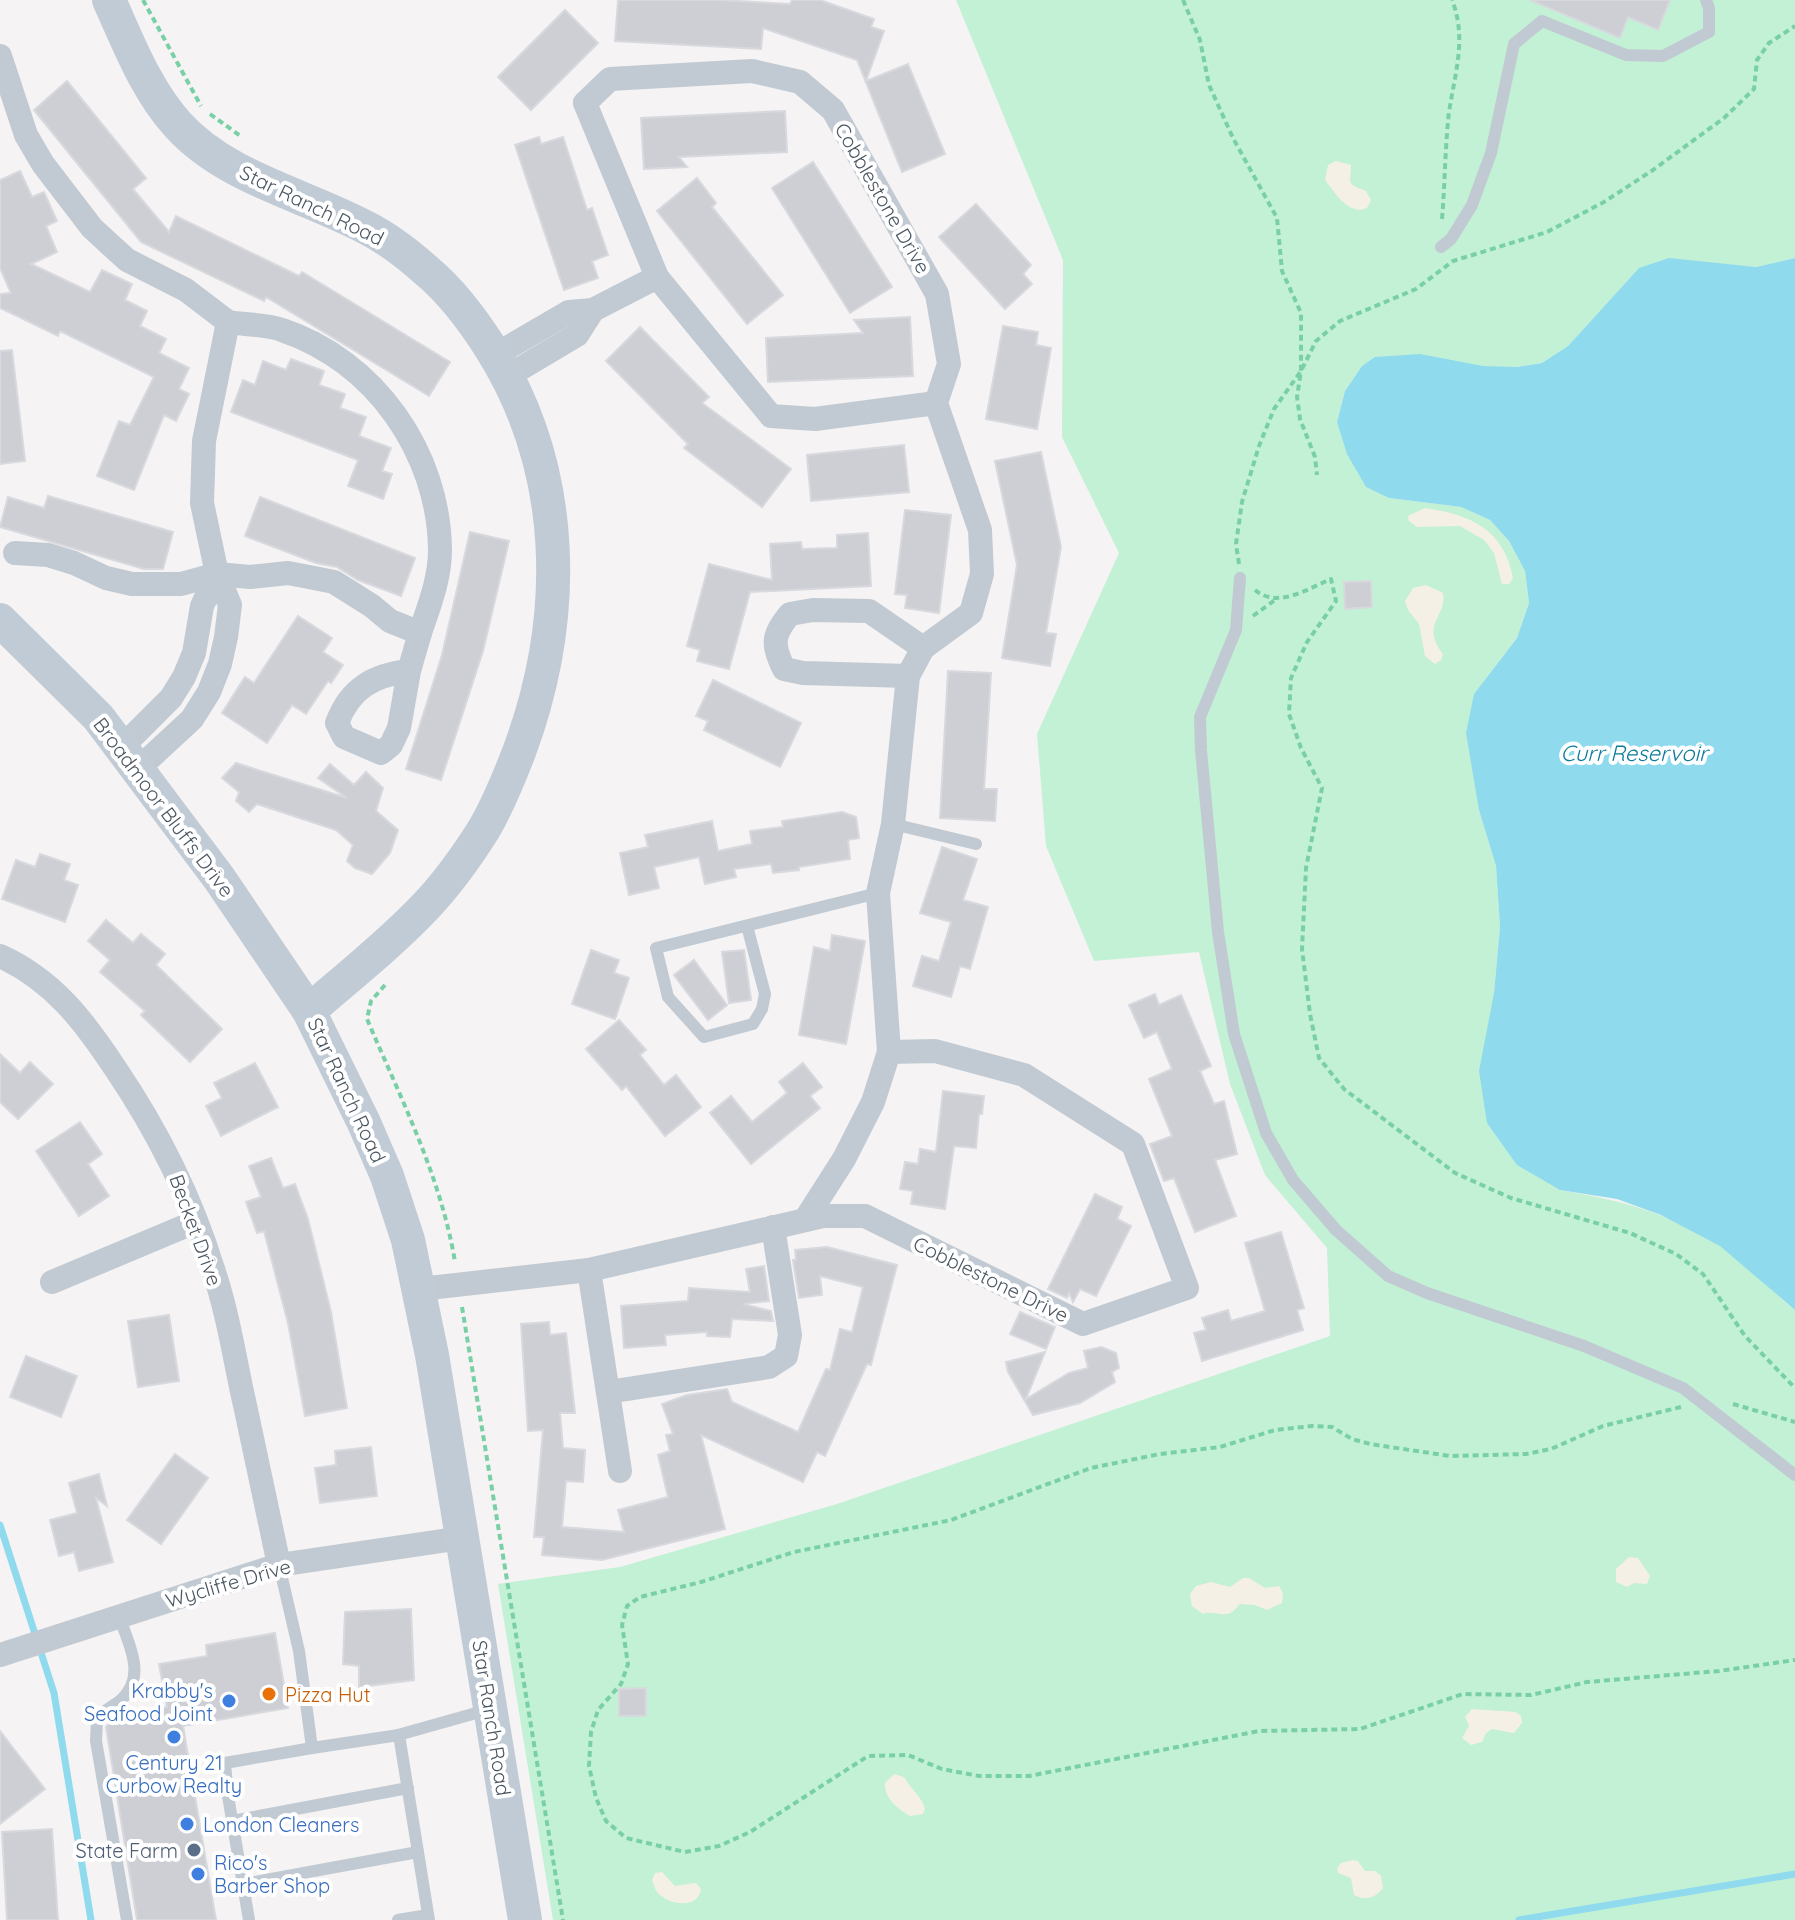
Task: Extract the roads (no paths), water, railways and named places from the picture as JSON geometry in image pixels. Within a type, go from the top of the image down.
[{"type":"street","name":"Star Ranch Road","points":[[109,0],[156,94],[177,124],[195,141],[237,170],[358,223],[430,273],[461,305],[501,366],[537,445],[546,482],[554,581],[550,629],[528,729],[509,777],[485,827],[427,906],[309,1011],[387,1176],[420,1289],[525,1920]]},
{"type":"street","points":[[0,56],[26,135],[43,164],[92,228],[127,260],[186,290],[228,322],[280,329],[314,344],[363,379],[385,400],[404,426],[430,483],[440,552],[436,586],[409,671]]},
{"type":"street","name":"Cobblestone Drive","points":[[752,71],[800,82],[833,110],[937,294],[949,364],[936,403],[815,419],[771,416],[657,277],[585,103],[610,79],[752,71]]},
{"type":"street","points":[[501,366],[569,312],[593,310],[657,277]]},
{"type":"street","points":[[130,758],[184,677],[194,653],[202,606],[217,574],[202,503],[204,441],[228,322]]},
{"type":"street","points":[[805,1220],[844,1159],[873,1102],[889,1052],[878,893],[893,824],[908,676],[923,648],[971,613],[982,574],[980,530],[936,403]]},
{"type":"street","points":[[15,553],[48,555],[106,578],[132,584],[181,584],[217,574],[250,577],[288,573],[334,582],[390,621],[420,633]]},
{"type":"street","points":[[908,676],[803,673],[784,669],[775,651],[777,629],[790,614],[813,610],[869,611],[923,648]]},
{"type":"street","name":"Broadmoor Bluffs Drive","points":[[0,620],[98,717],[219,878],[309,1011]]},
{"type":"street","name":"Becket Drive","points":[[0,956],[39,978],[65,999],[87,1026],[138,1103],[174,1168],[213,1268],[233,1346],[279,1565]]},
{"type":"street","name":"Cobblestone Drive","points":[[420,1289],[589,1270],[823,1216],[865,1216],[1083,1324],[1187,1288],[1133,1144],[1024,1075],[935,1051],[889,1052]]},
{"type":"street","points":[[52,1282],[195,1222]]},
{"type":"street","points":[[608,1392],[769,1367],[786,1356],[790,1335],[773,1227]]},
{"type":"street","points":[[589,1270],[620,1471]]},
{"type":"street","name":"Wycliffe Drive","points":[[4,1654],[279,1565],[462,1538]]},
{"type":"lane","points":[[1441,247],[1451,239],[1472,205],[1491,153],[1514,44],[1542,21],[1626,55],[1663,56],[1709,32],[1706,0]]},
{"type":"lane","points":[[1240,578],[1236,630],[1200,717],[1201,750],[1218,932],[1234,1034],[1266,1133],[1293,1180],[1336,1230],[1388,1276],[1427,1293],[1584,1346],[1683,1388],[1795,1475]]},
{"type":"lane","points":[[893,824],[976,844]]},
{"type":"lane","points":[[747,926],[765,994],[762,1009],[753,1024],[704,1037],[668,997],[656,948],[878,893]]},
{"type":"lane","points":[[279,1565],[299,1651],[312,1748]]},
{"type":"lane","points":[[119,1616],[137,1669],[122,1699],[97,1718],[96,1741],[127,1920]]},
{"type":"lane","points":[[249,1920],[225,1763],[398,1735],[490,1709]]},
{"type":"lane","points":[[398,1735],[429,1917],[398,1920]]},
{"type":"lane","points":[[232,1821],[408,1788]]},
{"type":"lane","points":[[243,1884],[418,1852]]},
{"type":"water","name":"Curr Reservoir","points":[[1669,258],[1756,267],[1795,258],[1795,1310],[1720,1246],[1661,1215],[1617,1199],[1560,1190],[1517,1165],[1487,1123],[1479,1071],[1494,993],[1500,927],[1496,866],[1479,810],[1466,733],[1474,694],[1517,638],[1529,603],[1525,571],[1509,541],[1490,520],[1461,507],[1389,498],[1366,487],[1347,454],[1337,422],[1345,391],[1362,366],[1375,357],[1420,354],[1483,366],[1517,367],[1542,363],[1568,346],[1639,268]]},
{"type":"waterway","points":[[0,1525],[54,1693],[91,1920]]},
{"type":"waterway","points":[[1519,1920],[1795,1874]]},
{"type":"place","name":"Pizza Hut","points":[[269,1694]]},
{"type":"place","name":"Krabby's Seafood Joint","points":[[229,1701]]},
{"type":"place","name":"Century 21 Curbow Realty","points":[[174,1737]]},
{"type":"place","name":"London Cleaners","points":[[187,1824]]},
{"type":"place","name":"State Farm","points":[[194,1850]]},
{"type":"place","name":"Rico's Barber Shop","points":[[198,1874]]}]
